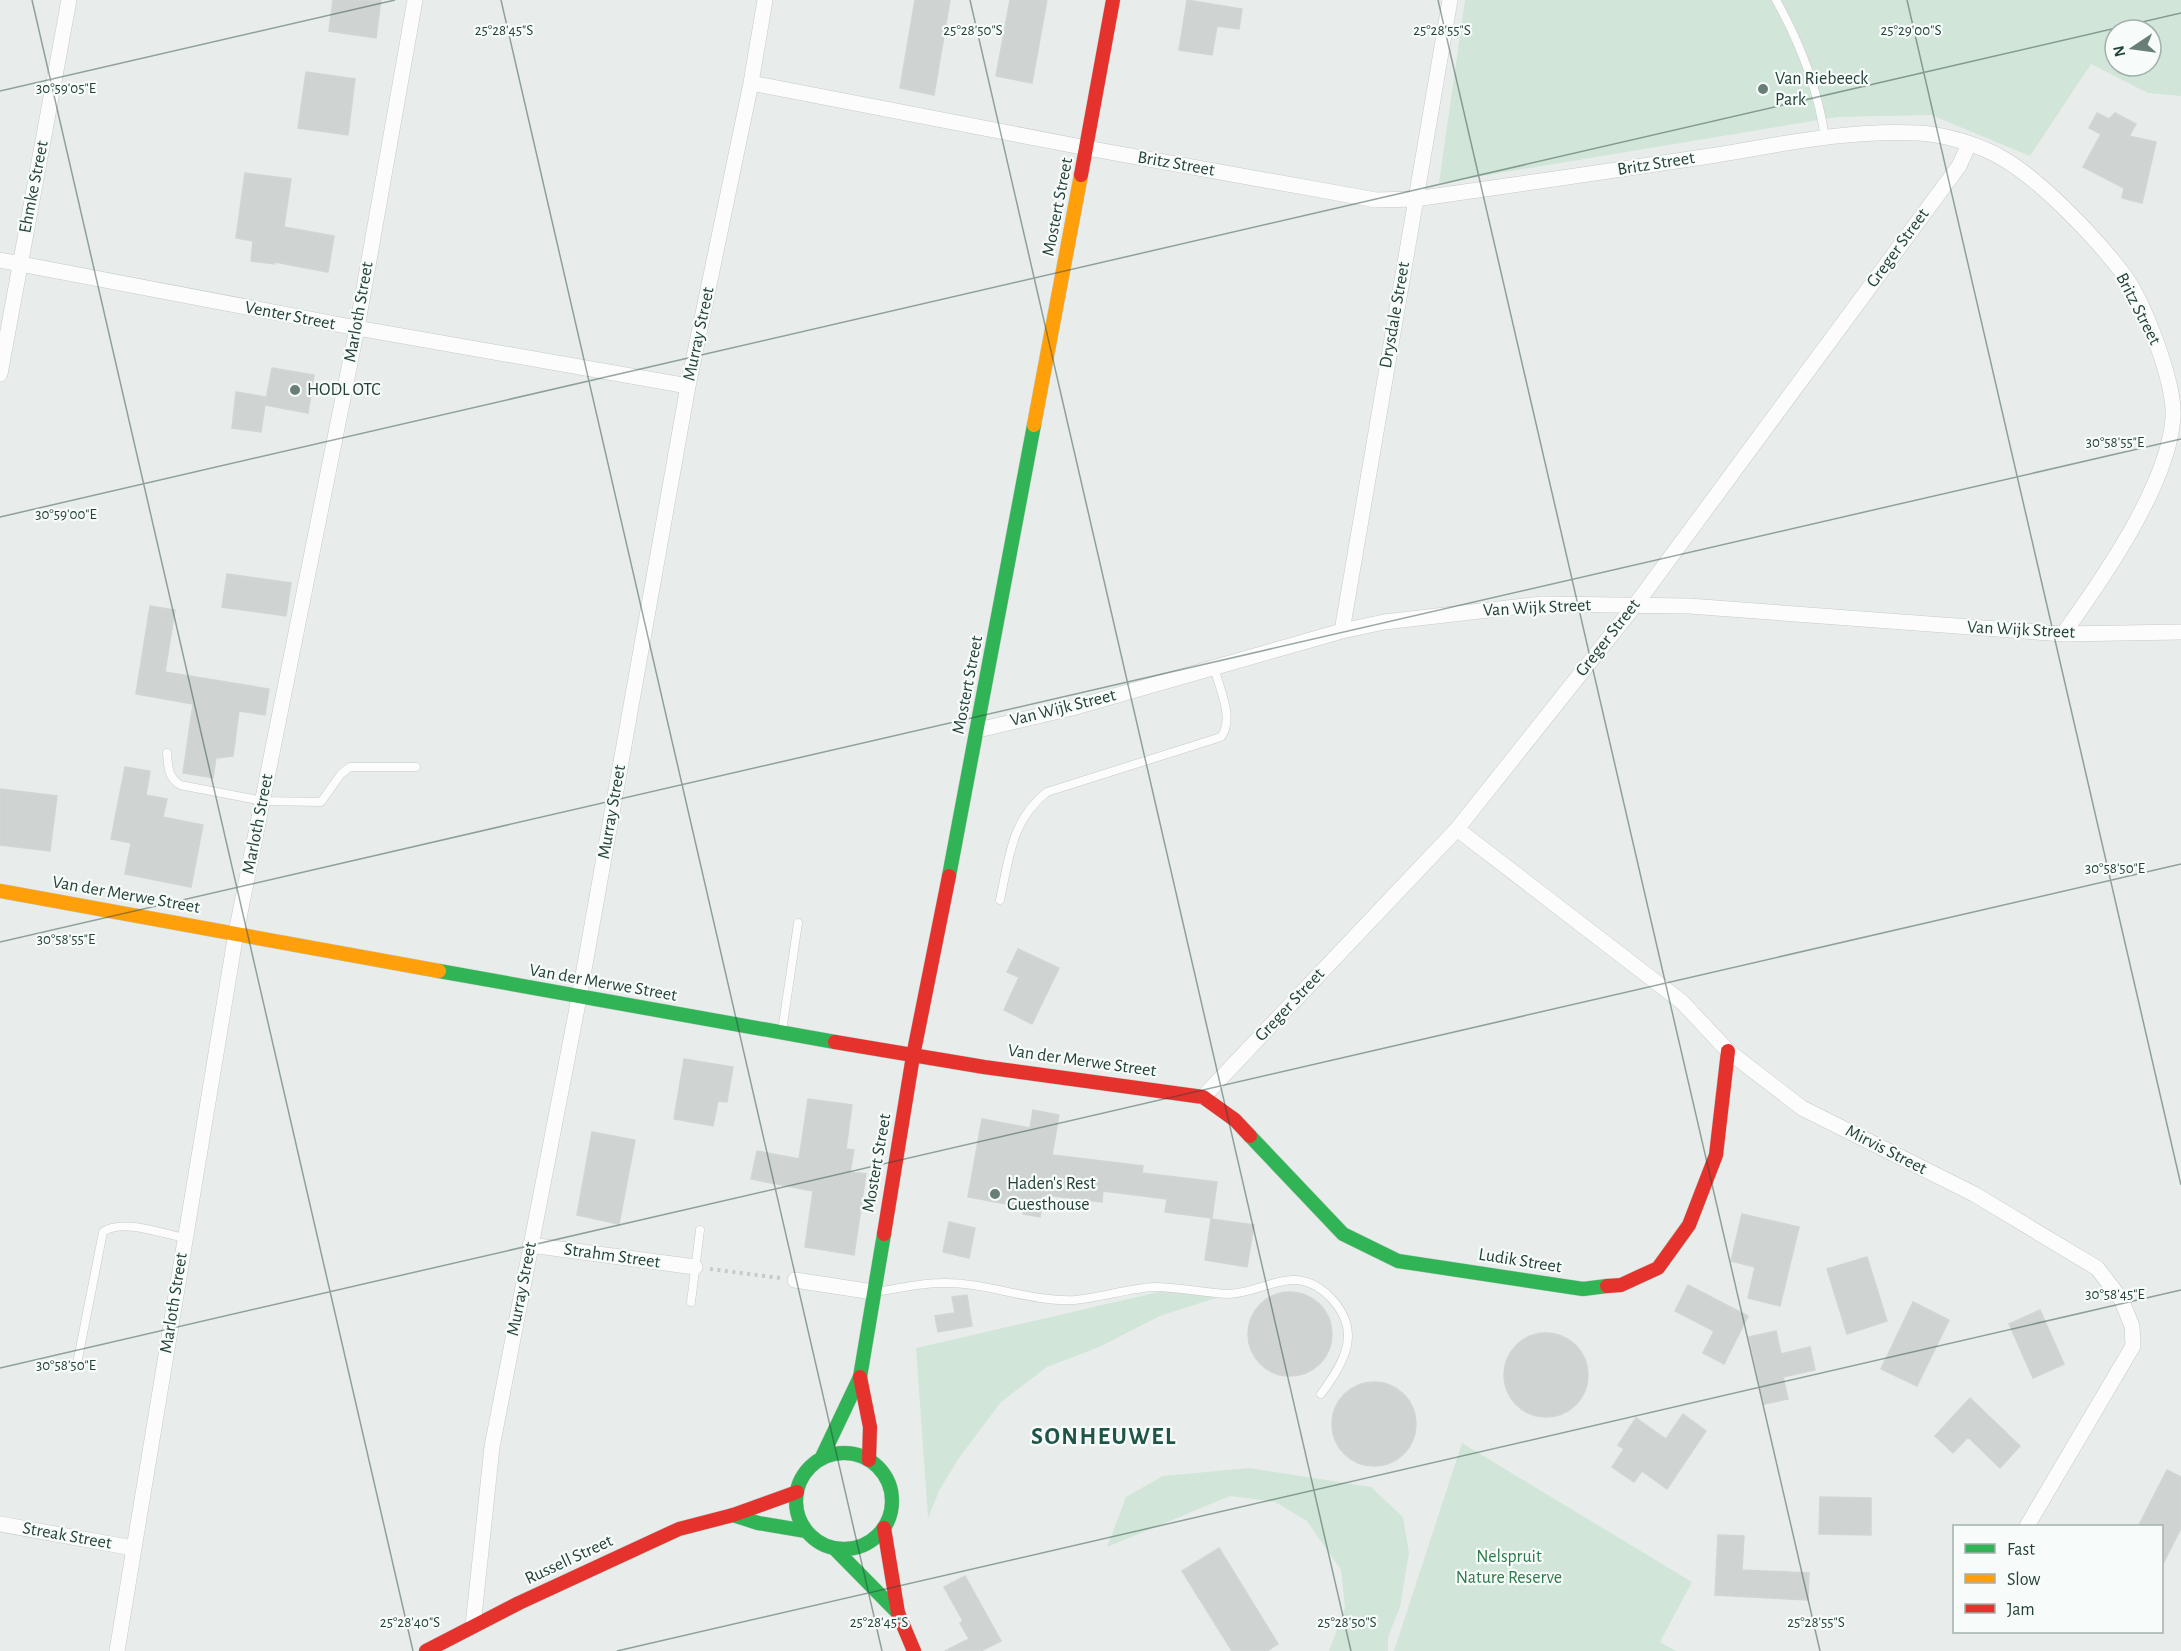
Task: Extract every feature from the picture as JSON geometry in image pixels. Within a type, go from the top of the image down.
[{"type":"street","name":"Ehmke Street","points":[[0,374],[69,0]]},
{"type":"street","name":"Marloth Street","points":[[117,1651],[236,933],[357,328],[415,0]]},
{"type":"street","name":"Murray Street","points":[[473,1626],[492,1447],[579,998],[688,386],[751,83],[765,0]]},
{"type":"street","name":"Mostert Street","points":[[822,1457],[860,1377],[914,1056],[978,730],[1113,0]]},
{"type":"street","name":"Drysdale Street","points":[[1342,631],[1450,0]]},
{"type":"street","name":"Britz Street","points":[[751,83],[1087,148],[1376,200],[1415,199],[1845,134],[1921,133],[1969,144],[2002,158],[2056,199],[2125,276],[2157,343],[2169,377],[2173,417],[2163,462],[2132,528],[2063,634]]},
{"type":"street","name":"Greger Street","points":[[1203,1096],[1457,829],[1636,604],[1959,166],[1969,144]]},
{"type":"street","name":"Venter Street","points":[[0,260],[357,328],[688,386]]},
{"type":"street","name":"Van Wijk Street","points":[[978,730],[1072,708],[1342,631],[1384,622],[1542,604],[1636,604],[2063,634],[2181,633]]},
{"type":"street","name":"Mirvis Street","points":[[1457,829],[1682,1002],[1728,1051],[1802,1108],[1974,1194],[2097,1268],[2121,1299],[2132,1326],[2133,1346],[2028,1525]]},
{"type":"street","name":"Van der Merwe Street","points":[[0,891],[579,998],[782,1031],[914,1056],[1203,1096]]},
{"type":"street","name":"Ludik Street","points":[[1203,1096],[1235,1120],[1300,1192],[1343,1234],[1398,1261],[1583,1289],[1621,1285],[1658,1268],[1689,1225],[1716,1155],[1728,1051]]},
{"type":"street","name":"Strahm Street","points":[[530,1245],[695,1267]]},
{"type":"street","points":[[795,1280],[873,1292]]},
{"type":"street","name":"Mostert Street","points":[[860,1377],[870,1427],[869,1460]]},
{"type":"street","points":[[850,1452],[869,1460],[882,1472],[891,1491],[891,1510],[884,1528],[873,1539],[854,1548],[834,1548],[818,1542],[806,1531],[797,1513],[797,1492],[802,1476],[822,1457],[850,1452]]},
{"type":"street","name":"Russell Street","points":[[426,1651],[473,1626],[679,1529],[733,1515],[797,1492]]},
{"type":"street","points":[[733,1515],[758,1523],[806,1531]]},
{"type":"street","name":"Streak Street","points":[[0,1524],[133,1548]]},
{"type":"street","points":[[884,1528],[898,1612],[914,1651]]},
{"type":"street","points":[[834,1548],[863,1580],[898,1612]]},
{"type":"lane","points":[[1776,0],[1803,54],[1819,103],[1825,138]]},
{"type":"lane","points":[[1000,900],[1015,832],[1030,806],[1047,792],[1221,737],[1227,728],[1227,718],[1214,668]]},
{"type":"lane","points":[[167,753],[168,769],[173,780],[180,785],[263,801],[321,802],[341,774],[350,767],[416,768]]},
{"type":"lane","points":[[782,1031],[798,923]]},
{"type":"lane","points":[[76,1369],[103,1232],[111,1227],[123,1226],[185,1238]]},
{"type":"lane","points":[[691,1302],[700,1230]]},
{"type":"lane","points":[[873,1292],[943,1283],[1036,1299],[1074,1300],[1152,1287],[1180,1287],[1228,1294],[1286,1281],[1305,1281],[1324,1290],[1336,1303],[1345,1315],[1349,1329],[1345,1353],[1336,1373],[1321,1394]]},
{"type":"path","points":[[695,1267],[795,1280]]},
{"type":"green space","name":"Van Riebeeck Park","points":[[1465,0],[2181,0],[2181,96],[2148,93],[2119,78],[2163,78],[2163,18],[2103,18],[2103,70],[2091,64],[2030,156],[1931,115],[1837,117],[1439,183]]},
{"type":"green space","points":[[1180,1287],[1228,1294],[1160,1316],[1099,1347],[1047,1367],[1001,1402],[959,1458],[940,1489],[928,1518],[916,1348]]},
{"type":"green space","name":"Nelspruit Nature Reserve","points":[[1462,1443],[1692,1582],[1660,1642],[1676,1651],[1394,1651]]},
{"type":"green space","points":[[1249,1468],[1371,1487],[1403,1517],[1409,1553],[1400,1607],[1388,1637],[1388,1651],[1329,1651],[1345,1607],[1341,1570],[1307,1521],[1275,1502],[1230,1496],[1107,1547],[1126,1497],[1163,1476]]},
{"type":"building","points":[[333,0],[381,0],[376,38],[329,31]]},
{"type":"building","points":[[915,0],[950,0],[934,95],[900,88]]},
{"type":"building","points":[[1010,0],[1047,0],[1032,83],[996,76]]},
{"type":"building","points":[[1187,0],[1242,9],[1239,29],[1217,26],[1212,55],[1179,50]]},
{"type":"building","points":[[306,72],[355,79],[348,135],[298,128]]},
{"type":"building","points":[[2097,113],[2109,119],[2115,113],[2136,124],[2129,136],[2156,142],[2142,203],[2122,198],[2124,188],[2083,167],[2101,134],[2089,128]]},
{"type":"building","points":[[245,173],[291,179],[284,227],[334,236],[328,272],[275,262],[275,264],[251,261],[253,241],[236,238]]},
{"type":"building","points":[[272,368],[314,375],[308,413],[265,405]]},
{"type":"building","points":[[236,392],[266,397],[261,432],[232,428]]},
{"type":"building","points":[[227,574],[291,583],[286,616],[222,607]]},
{"type":"building","points":[[150,606],[175,610],[165,672],[269,689],[265,715],[239,711],[233,756],[216,758],[213,778],[183,773],[193,704],[136,694]]},
{"type":"building","points":[[125,767],[150,771],[146,795],[167,799],[163,817],[203,825],[191,887],[125,874],[131,843],[111,839]]},
{"type":"building","points":[[0,789],[57,796],[50,851],[0,845]]},
{"type":"building","points":[[1018,949],[1059,968],[1032,1024],[1004,1010],[1019,977],[1007,972]]},
{"type":"building","points":[[684,1059],[733,1067],[727,1102],[718,1101],[713,1126],[674,1119]]},
{"type":"building","points":[[808,1099],[852,1105],[846,1149],[854,1150],[850,1172],[866,1174],[854,1255],[805,1247],[813,1191],[751,1179],[757,1151],[799,1159]]},
{"type":"building","points":[[1033,1110],[1059,1115],[1052,1155],[1143,1166],[1142,1173],[1217,1182],[1212,1218],[1165,1212],[1167,1199],[1103,1191],[1102,1202],[1044,1195],[1040,1217],[1023,1214],[1024,1207],[968,1197],[982,1119],[1030,1128]]},
{"type":"building","points":[[592,1132],[635,1140],[619,1224],[577,1215]]},
{"type":"building","points":[[1742,1214],[1799,1227],[1780,1306],[1748,1298],[1755,1267],[1731,1261]]},
{"type":"building","points":[[1211,1219],[1254,1225],[1247,1267],[1205,1260]]},
{"type":"building","points":[[949,1222],[975,1228],[969,1258],[943,1252]]},
{"type":"building","points":[[1867,1257],[1887,1321],[1847,1334],[1827,1269]]},
{"type":"building","points":[[1688,1285],[1748,1316],[1724,1364],[1703,1353],[1714,1331],[1675,1311]]},
{"type":"building","points":[[1290,1292],[1306,1295],[1320,1304],[1329,1318],[1332,1334],[1329,1350],[1320,1364],[1306,1373],[1290,1376],[1274,1373],[1260,1364],[1251,1350],[1248,1334],[1251,1318],[1260,1304],[1274,1295]]},
{"type":"building","points":[[967,1295],[972,1326],[938,1332],[935,1316],[955,1313],[952,1297]]},
{"type":"building","points":[[1913,1302],[1949,1320],[1917,1386],[1881,1369]]},
{"type":"building","points":[[2040,1310],[2064,1364],[2033,1378],[2009,1324]]},
{"type":"building","points":[[1776,1331],[1781,1354],[1810,1347],[1815,1370],[1783,1377],[1788,1399],[1764,1404],[1749,1337]]},
{"type":"building","points":[[1546,1333],[1562,1336],[1576,1345],[1585,1359],[1588,1375],[1585,1391],[1576,1405],[1562,1414],[1546,1417],[1530,1414],[1516,1405],[1507,1391],[1504,1375],[1507,1359],[1516,1345],[1530,1336]]},
{"type":"building","points":[[1374,1382],[1390,1385],[1404,1394],[1413,1408],[1416,1424],[1413,1440],[1404,1454],[1390,1463],[1374,1466],[1358,1463],[1344,1454],[1335,1440],[1332,1424],[1335,1408],[1344,1394],[1358,1385]]},
{"type":"building","points":[[1970,1398],[2020,1446],[2000,1468],[1968,1437],[1953,1453],[1935,1436]]},
{"type":"building","points":[[1683,1414],[1706,1431],[1667,1489],[1642,1471],[1634,1482],[1612,1467],[1624,1449],[1618,1445],[1636,1418],[1666,1439]]},
{"type":"building","points":[[2167,1470],[2181,1477],[2181,1528],[2163,1564],[2163,1525],[2139,1525]]},
{"type":"building","points":[[1820,1497],[1871,1498],[1871,1535],[1819,1534]]},
{"type":"building","points":[[1718,1535],[1744,1536],[1742,1570],[1809,1573],[1808,1600],[1715,1595]]},
{"type":"building","points":[[1219,1548],[1278,1644],[1267,1651],[1232,1651],[1182,1571]]},
{"type":"building","points":[[965,1576],[1001,1641],[981,1651],[945,1651],[969,1639],[960,1623],[963,1621],[944,1587]]},
{"type":"traffic: fast","points":[[949,876],[1034,425]]},
{"type":"traffic: fast","points":[[439,971],[835,1042]]},
{"type":"traffic: fast","points":[[1250,1136],[1343,1234],[1398,1261],[1583,1289],[1607,1286]]},
{"type":"traffic: fast","points":[[822,1457],[860,1377],[884,1234]]},
{"type":"traffic: fast","points":[[844,1453],[862,1457],[878,1467],[888,1483],[892,1501],[888,1519],[878,1535],[862,1545],[844,1549],[826,1545],[810,1535],[800,1519],[796,1501],[800,1483],[810,1467],[826,1457],[844,1453]]},
{"type":"traffic: fast","points":[[733,1515],[758,1523],[806,1531]]},
{"type":"traffic: fast","points":[[834,1548],[898,1613]]},
{"type":"traffic: slow","points":[[1034,425],[1081,175]]},
{"type":"traffic: slow","points":[[0,891],[439,971]]},
{"type":"traffic: jam","points":[[1081,175],[1113,0]]},
{"type":"traffic: jam","points":[[884,1234],[913,1056],[949,876]]},
{"type":"traffic: jam","points":[[835,1042],[984,1067],[1203,1097],[1235,1120],[1250,1136]]},
{"type":"traffic: jam","points":[[1607,1286],[1621,1285],[1658,1268],[1689,1225],[1716,1155],[1728,1051]]},
{"type":"traffic: jam","points":[[860,1377],[870,1427],[869,1460]]},
{"type":"traffic: jam","points":[[426,1651],[519,1603],[679,1529],[733,1515],[797,1492]]},
{"type":"traffic: jam","points":[[884,1528],[898,1613],[914,1651]]},
{"type":"place","name":"Van Riebeeck Park","points":[[1763,89]]},
{"type":"place","name":"HODL OTC","points":[[295,390]]},
{"type":"place","name":"Haden's Rest Guesthouse","points":[[995,1194]]},
{"type":"district","name":"SONHEUWEL","points":[[1104,1437]]}]
